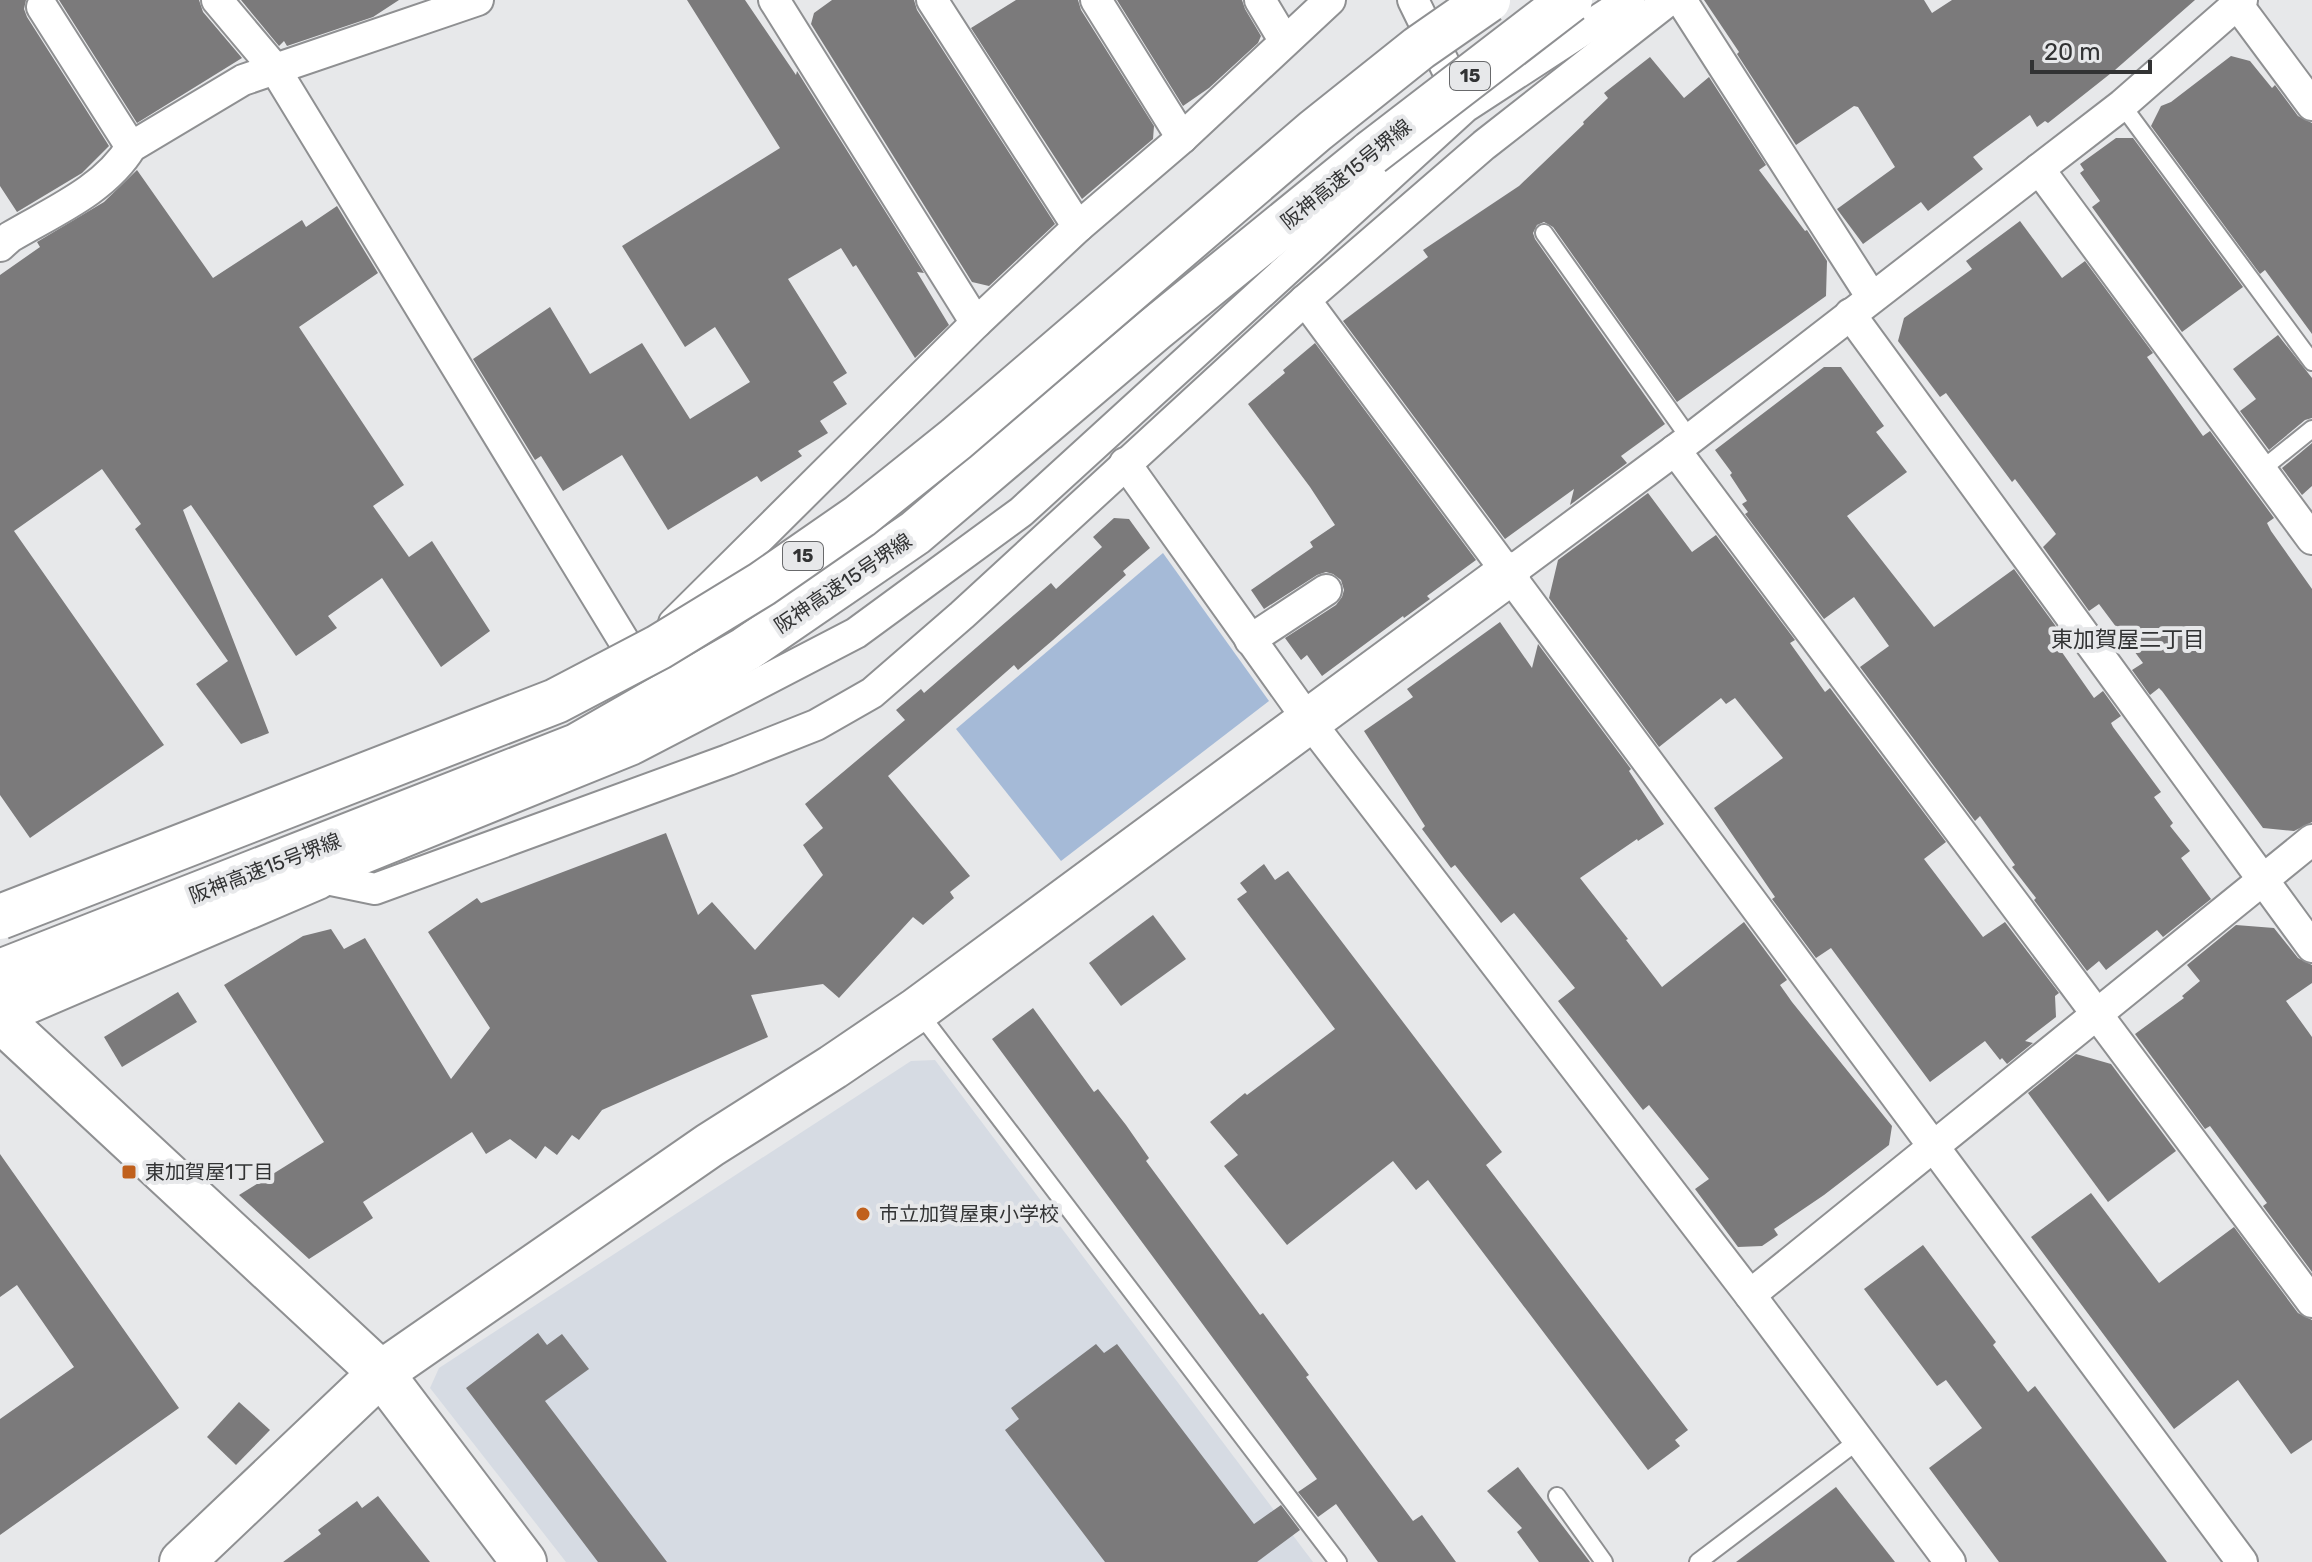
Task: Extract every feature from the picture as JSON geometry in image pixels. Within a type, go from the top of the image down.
[{"type":"main road","name":"15","points":[[0,917],[556,701],[659,647],[762,584],[860,516],[956,439],[1315,131],[1419,48],[1488,0]]},
{"type":"main road","name":"阪神高速15号堺線","points":[[0,972],[577,746],[746,649],[915,533],[1287,221],[1570,0]]},
{"type":"main road","points":[[0,907],[92,867],[367,764],[630,651],[759,575],[853,510],[1014,377],[1215,192],[1431,8]]},
{"type":"main road","points":[[185,1561],[381,1373],[710,1145],[917,1010],[1508,574]]},
{"type":"main road","points":[[317,877],[0,1013],[16,1034],[381,1373],[524,1562]]},
{"type":"street","points":[[217,0],[275,69],[630,651]]},
{"type":"street","points":[[3,235],[104,180],[131,147],[243,80],[478,0]]},
{"type":"street","points":[[932,0],[1078,227]]},
{"type":"street","points":[[1096,0],[1182,138]]},
{"type":"street","points":[[1260,0],[1284,40]]},
{"type":"street","points":[[670,628],[976,323],[1330,0]]},
{"type":"street","points":[[317,877],[633,749],[856,633],[1021,512],[1465,107],[1629,0]]},
{"type":"street","points":[[317,877],[375,889],[728,760],[816,725],[872,693],[962,615],[1305,300],[1484,145],[1669,0]]},
{"type":"street","points":[[1681,0],[1860,305],[2312,947]]},
{"type":"street","points":[[1508,574],[2122,105],[2240,2],[2312,105]]},
{"type":"street","points":[[785,4],[976,323]]},
{"type":"street","points":[[42,7],[131,147]]},
{"type":"street","points":[[1431,8],[1465,107],[1484,145]]},
{"type":"street","points":[[2039,169],[2312,539]]},
{"type":"street","points":[[1305,300],[2242,1562]]},
{"type":"street","points":[[1682,444],[2097,1014],[2312,1302]]},
{"type":"street","points":[[1125,463],[1309,721],[1750,1295],[1950,1562]]},
{"type":"street","points":[[1250,640],[1326,590]]},
{"type":"street","points":[[1750,1295],[2312,840]]},
{"type":"lane","points":[[2122,105],[2312,362]]},
{"type":"lane","points":[[1544,233],[1682,444]]},
{"type":"lane","points":[[2261,470],[2312,429]]},
{"type":"lane","points":[[917,1010],[1338,1562]]},
{"type":"lane","points":[[1698,1562],[1859,1440]]},
{"type":"lane","points":[[1557,1496],[1604,1562]]},
{"type":"shaded area","points":[[1163,553],[1269,701],[1061,861],[956,729]]},
{"type":"shaded area","name":"市立加賀屋東小学校","points":[[935,1060],[1313,1562],[566,1562],[430,1388],[439,1368],[911,1061]]},
{"type":"building","points":[[0,0],[26,0],[24,9],[27,17],[109,146],[82,173],[17,212],[0,186]]},
{"type":"building","points":[[59,0],[199,0],[203,12],[242,58],[137,123]]},
{"type":"building","points":[[241,0],[399,0],[373,17],[287,46],[284,41],[279,46]]},
{"type":"building","points":[[687,0],[745,0],[796,75],[797,71],[924,273],[917,272],[949,325],[915,358],[856,265],[853,267],[841,248],[788,279],[847,373],[833,382],[847,404],[820,421],[828,433],[798,451],[802,456],[761,482],[757,476],[668,530],[622,455],[563,491],[541,456],[535,460],[473,359],[550,307],[590,374],[642,343],[690,419],[750,382],[715,327],[685,347],[622,246],[780,148]]},
{"type":"building","points":[[832,0],[914,0],[917,10],[1055,224],[989,286],[972,282],[811,24],[814,13]]},
{"type":"building","points":[[1016,0],[1078,0],[1081,10],[1154,126],[1153,139],[1082,199],[971,28]]},
{"type":"building","points":[[1117,0],[1242,0],[1261,36],[1258,43],[1209,88],[1183,106]]},
{"type":"building","points":[[1704,0],[1924,0],[1932,13],[1952,0],[2195,0],[2048,123],[2045,121],[2037,127],[2030,115],[1973,157],[1983,169],[1928,211],[1921,202],[1863,244],[1837,209],[1895,167],[1858,107],[1854,106],[1796,145]]},
{"type":"building","points":[[2231,56],[2250,61],[2272,88],[2275,85],[2298,116],[2312,123],[2312,334],[2265,270],[2260,274],[2151,126],[2161,106],[2171,102]]},
{"type":"building","points":[[1650,57],[1684,98],[1709,77],[1766,165],[1759,170],[1807,230],[1827,261],[1826,296],[1677,402],[1553,227],[1544,222],[1537,225],[1533,233],[1535,239],[1665,424],[1621,456],[1627,463],[1570,505],[1574,489],[1505,539],[1343,321],[1428,257],[1423,250],[1519,186],[1608,98],[1604,93]]},
{"type":"building","points":[[2116,138],[2133,138],[2243,287],[2182,332],[2092,207],[2100,201],[2080,173],[2084,170],[2080,164]]},
{"type":"building","points":[[137,170],[213,278],[302,220],[306,227],[337,206],[378,273],[299,327],[404,485],[373,506],[409,557],[432,541],[490,631],[441,667],[382,578],[328,616],[337,628],[296,656],[191,505],[183,510],[269,733],[241,744],[196,684],[228,661],[135,529],[141,524],[102,469],[14,531],[164,745],[30,838],[0,795],[0,275],[40,247],[37,242],[104,202]]},
{"type":"building","points":[[2020,221],[2062,278],[2085,261],[2153,353],[2147,357],[2203,436],[2210,431],[2274,518],[2267,523],[2271,531],[2312,589],[2312,822],[2294,831],[2263,828],[2162,691],[2159,688],[2150,695],[2132,670],[2143,663],[2099,604],[2089,611],[2043,547],[2056,534],[2015,479],[2012,482],[1946,393],[1940,397],[1898,341],[1904,318],[1972,269],[1966,261]]},
{"type":"building","points":[[2278,335],[2312,378],[2312,418],[2305,420],[2269,450],[2240,411],[2256,399],[2233,369]]},
{"type":"building","points":[[1315,343],[1476,560],[1427,596],[1430,599],[1322,676],[1307,655],[1301,660],[1285,638],[1336,605],[1344,590],[1341,580],[1326,572],[1317,575],[1264,609],[1251,590],[1313,547],[1310,542],[1335,525],[1248,404]]},
{"type":"building","points":[[1824,367],[1841,367],[1884,426],[1876,432],[1907,472],[1847,516],[1934,627],[2014,569],[2060,632],[2052,638],[2094,698],[2103,691],[2121,716],[2111,723],[2113,727],[2161,792],[2154,797],[2173,823],[2170,826],[2190,851],[2181,858],[2211,899],[2163,937],[2157,930],[2106,970],[2099,961],[2087,971],[2034,900],[2036,898],[2012,867],[2015,865],[1980,816],[1975,821],[1860,667],[1889,646],[1854,597],[1824,619],[1745,514],[1748,512],[1742,504],[1747,501],[1715,450]]},
{"type":"building","points":[[2312,443],[2312,486],[2302,495],[2282,468]]},
{"type":"building","points":[[1648,493],[1692,552],[1716,535],[1795,640],[1790,643],[1825,692],[1830,688],[1946,842],[1924,859],[1983,937],[2005,922],[2059,993],[2055,996],[2056,1017],[2025,1041],[2033,1043],[2007,1064],[1985,1041],[1930,1082],[1831,948],[1816,958],[1772,899],[1775,897],[1714,808],[1783,758],[1735,698],[1726,704],[1721,698],[1659,747],[1549,598],[1558,560]]},
{"type":"building","points":[[1114,518],[1129,519],[1150,548],[1123,571],[1126,575],[1053,640],[1018,670],[1014,665],[888,776],[970,876],[950,892],[954,898],[923,925],[913,917],[839,998],[823,984],[751,995],[768,1037],[602,1110],[579,1140],[572,1135],[557,1155],[545,1146],[536,1159],[510,1139],[486,1154],[472,1132],[363,1202],[373,1218],[309,1259],[239,1195],[324,1142],[224,985],[303,936],[331,929],[344,949],[365,938],[451,1079],[490,1028],[428,932],[477,898],[481,903],[666,833],[698,915],[712,902],[755,950],[823,875],[803,845],[823,828],[805,804],[905,720],[896,710],[921,689],[924,693],[1051,583],[1056,589],[1102,547],[1093,537]]},
{"type":"building","points":[[1500,622],[1532,668],[1538,644],[1631,769],[1629,771],[1664,824],[1580,878],[1662,987],[1744,922],[1787,980],[1780,985],[1792,1002],[1892,1126],[1889,1145],[1774,1229],[1778,1235],[1762,1246],[1738,1247],[1695,1189],[1709,1179],[1649,1105],[1643,1110],[1558,1001],[1575,988],[1514,913],[1501,923],[1455,865],[1451,868],[1422,829],[1425,826],[1364,731],[1413,697],[1407,689]]},
{"type":"building","points":[[1264,864],[1275,880],[1288,871],[1502,1152],[1486,1165],[1688,1430],[1675,1440],[1680,1446],[1648,1470],[1428,1180],[1416,1190],[1393,1161],[1287,1245],[1224,1166],[1238,1155],[1210,1122],[1335,1029],[1237,899],[1247,892],[1240,883]]},
{"type":"building","points":[[1153,915],[1186,959],[1121,1006],[1089,963]]},
{"type":"building","points":[[2236,925],[2274,928],[2298,958],[2312,965],[2312,983],[2286,1001],[2312,1037],[2312,1272],[2263,1206],[2267,1203],[2210,1126],[2205,1129],[2135,1034],[2184,998],[2182,996],[2200,981],[2187,965]]},
{"type":"building","points":[[178,992],[197,1022],[122,1067],[104,1037]]},
{"type":"building","points":[[1033,1008],[1094,1092],[1098,1089],[1126,1125],[1149,1158],[1146,1161],[1260,1315],[1263,1313],[1309,1375],[1306,1377],[1413,1521],[1422,1515],[1456,1562],[1378,1562],[1336,1504],[1318,1517],[1298,1492],[1317,1479],[992,1039]]},
{"type":"building","points":[[2076,1054],[2111,1064],[2176,1151],[2108,1202],[2028,1093]]},
{"type":"building","points":[[0,1154],[179,1408],[0,1535],[0,1419],[74,1367],[17,1285],[0,1297]]},
{"type":"building","points":[[2091,1193],[2159,1283],[2234,1227],[2298,1313],[2312,1320],[2312,1440],[2291,1454],[2238,1380],[2174,1429],[2031,1237]]},
{"type":"building","points":[[1923,1245],[1996,1342],[1993,1345],[2028,1392],[2035,1386],[2167,1562],[1999,1562],[1929,1468],[1982,1428],[1946,1380],[1937,1386],[1864,1289]]},
{"type":"building","points":[[538,1333],[547,1345],[562,1334],[589,1369],[545,1401],[667,1562],[598,1562],[466,1388]]},
{"type":"building","points":[[1096,1344],[1104,1353],[1117,1344],[1254,1524],[1281,1505],[1300,1530],[1257,1562],[1105,1562],[1005,1430],[1019,1419],[1011,1408]]},
{"type":"building","points":[[239,1402],[270,1430],[236,1465],[207,1437]]},
{"type":"building","points":[[1518,1467],[1590,1562],[1539,1562],[1517,1532],[1522,1528],[1487,1491]]},
{"type":"building","points":[[1836,1487],[1895,1562],[1736,1562]]},
{"type":"building","points":[[378,1496],[430,1562],[283,1562],[321,1534],[318,1530],[357,1501],[362,1508]]},
{"type":"place","name":"東加賀屋1丁目","points":[[129,1172]]},
{"type":"place","name":"市立加賀屋東小学校","points":[[863,1214]]},
{"type":"district","name":"東加賀屋二丁目","points":[[2128,639]]}]
